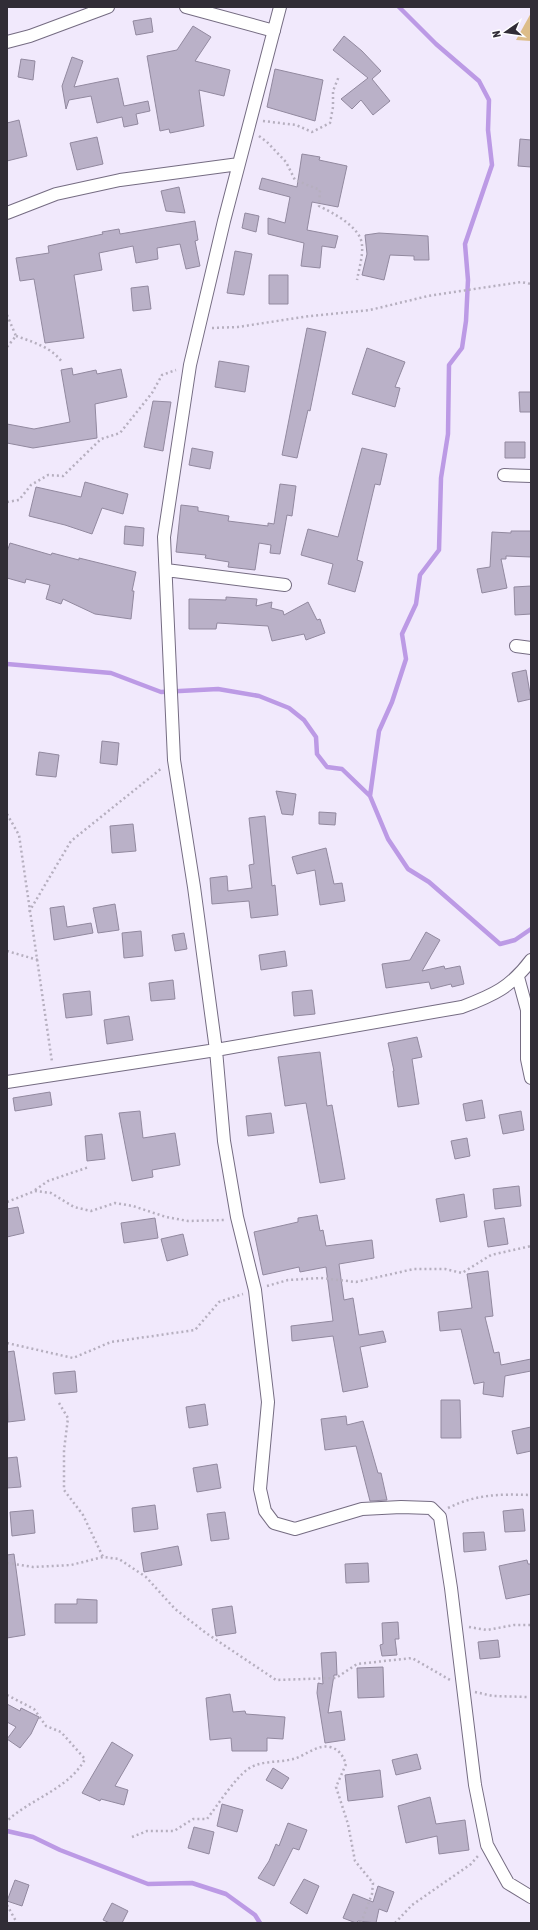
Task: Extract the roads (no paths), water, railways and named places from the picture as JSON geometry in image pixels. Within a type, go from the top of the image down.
[{"type":"street","points":[[7,42],[30,36],[108,7]]},
{"type":"street","points":[[186,7],[274,31]]},
{"type":"street","points":[[280,7],[239,164],[190,365],[164,537],[174,760],[194,887],[216,1050],[224,1141],[237,1217],[255,1290],[268,1402],[260,1489],[265,1511],[274,1523],[295,1529],[362,1509],[401,1506],[431,1508],[440,1517],[455,1621],[475,1785],[488,1845],[508,1884],[531,1897]]},
{"type":"street","points":[[7,213],[56,194],[120,180],[239,164]]},
{"type":"street","points":[[504,475],[531,476]]},
{"type":"street","points":[[166,570],[285,585]]},
{"type":"street","points":[[516,646],[531,648]]},
{"type":"street","points":[[7,1082],[216,1050],[462,1007],[492,996],[518,977],[531,960]]},
{"type":"street","points":[[518,977],[527,1010],[527,1059],[531,1078]]},
{"type":"waterway","points":[[370,796],[379,731],[392,702],[406,659],[402,634],[416,604],[420,575],[439,550],[441,478],[448,434],[449,365],[462,348],[466,321],[468,280],[465,244],[492,165],[488,130],[489,100],[479,81],[436,44],[399,7]]},
{"type":"waterway","points":[[7,664],[111,673],[161,692],[218,689],[259,696],[289,708],[304,720],[316,737],[317,754],[327,767],[342,769],[370,796],[388,839],[408,869],[429,882],[500,944],[515,940],[531,929]]},
{"type":"waterway","points":[[7,1831],[33,1837],[60,1850],[148,1884],[192,1883],[226,1894],[255,1915],[260,1923]]}]
